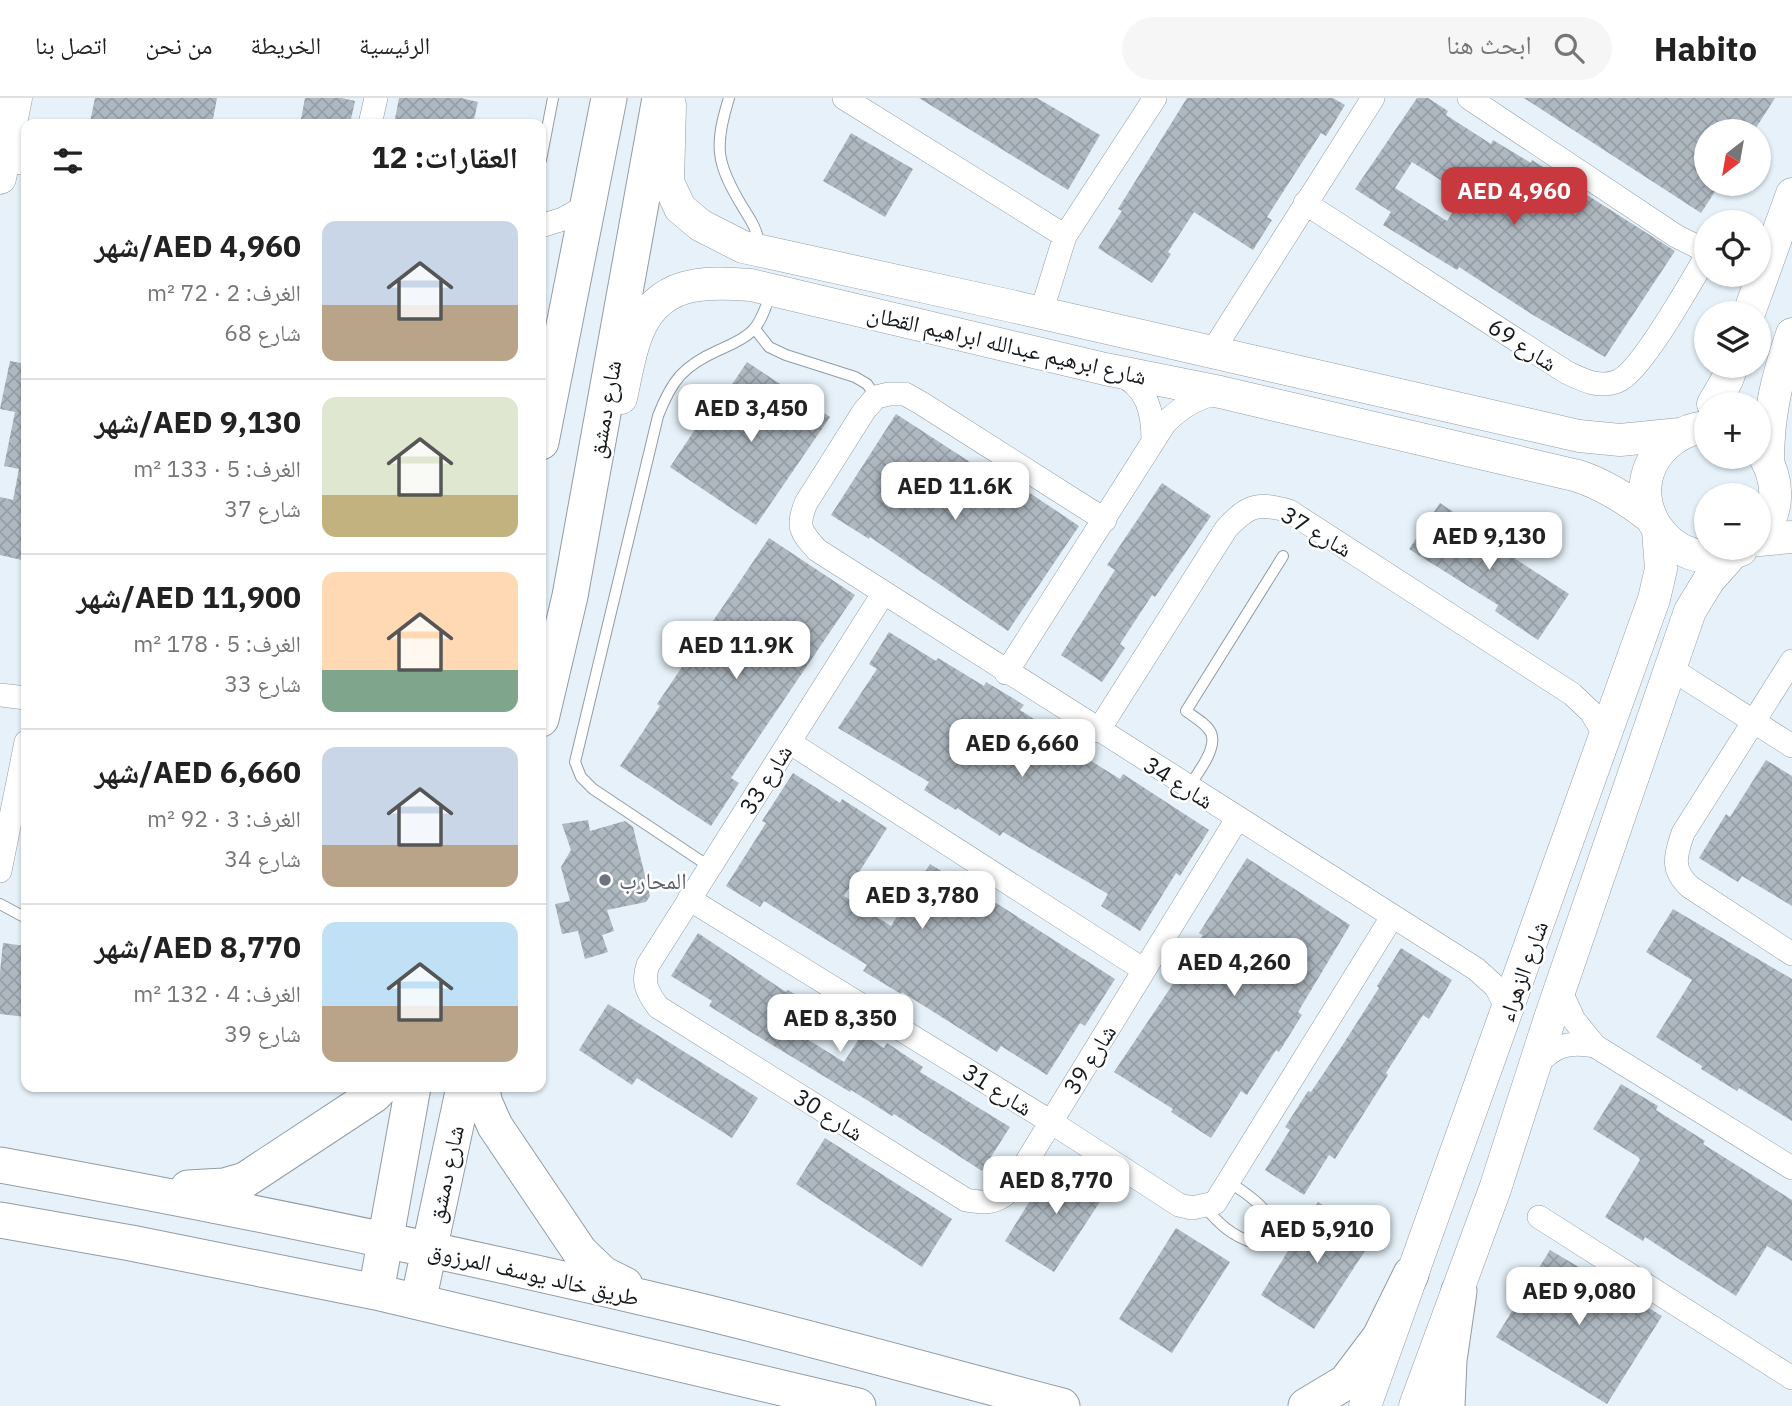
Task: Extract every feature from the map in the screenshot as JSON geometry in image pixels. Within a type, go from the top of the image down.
[{"type":"main road","points":[[546,417],[609,98]]},
{"type":"main road","name":"شارع دمشق","points":[[546,675],[570,596],[660,98]]},
{"type":"main road","points":[[133,1189],[224,1186],[245,1180],[377,1092]]},
{"type":"main road","name":"شارع دمشق","points":[[376,1292],[413,1092]]},
{"type":"main road","name":"شارع دمشق","points":[[418,1302],[463,1092]]},
{"type":"main road","points":[[483,1092],[495,1126],[590,1264],[612,1280],[698,1311]]},
{"type":"main road","name":"طريق خالد يوسف المرزوق","points":[[0,1165],[385,1239],[698,1311],[1062,1406]]},
{"type":"main road","points":[[0,1220],[376,1292],[858,1406]]},
{"type":"main road","points":[[1306,1406],[1346,1382],[1380,1337],[1411,1273]]},
{"type":"main road","points":[[1447,1406],[1449,1360],[1459,1291]]},
{"type":"street","points":[[10,167],[16,98]]},
{"type":"street","points":[[371,119],[376,98]]},
{"type":"street","name":"شارع ابرهيم عبدالله ابراهيم القطان","points":[[670,98],[668,182],[680,208],[721,238],[758,250],[1579,436],[1620,440],[1694,422]]},
{"type":"street","points":[[844,98],[1065,236]]},
{"type":"street","points":[[1041,313],[1065,236],[1155,98]]},
{"type":"street","points":[[1212,352],[1373,98]]},
{"type":"street","points":[[1469,98],[1676,236],[1694,245]]},
{"type":"street","points":[[1771,244],[1792,194]]},
{"type":"street","name":"شارع 69","points":[[1305,203],[1566,372],[1593,384],[1617,382],[1639,365],[1694,276]]},
{"type":"street","points":[[546,224],[563,219],[588,205]]},
{"type":"street","points":[[758,250],[750,251],[743,257],[739,264],[739,273],[744,280],[762,287]]},
{"type":"street","points":[[857,309],[871,300],[872,292],[871,285],[860,273]]},
{"type":"street","name":"شارع ابرهيم عبدالله ابراهيم القطان","points":[[570,596],[637,333],[656,303],[674,291],[716,281],[762,287],[1105,369],[1220,392],[1578,476],[1628,499],[1671,544],[1694,555]]},
{"type":"street","points":[[898,318],[886,307],[886,298],[888,290],[903,282]]},
{"type":"street","points":[[1773,467],[1768,429],[1773,396],[1792,334]]},
{"type":"street","points":[[1105,369],[1128,378],[1144,395],[1153,417],[1153,441]]},
{"type":"street","points":[[1366,427],[1376,424],[1384,409],[1383,400],[1369,388]]},
{"type":"street","points":[[1006,673],[1165,423],[1180,408],[1199,397],[1220,392]]},
{"type":"street","points":[[876,397],[905,394],[921,402],[1105,520]]},
{"type":"street","name":"شارع 34","points":[[876,397],[864,411],[800,517],[800,530],[817,550],[1006,673],[1476,969],[1496,987],[1508,1011]]},
{"type":"street","points":[[1420,439],[1408,426],[1408,417],[1412,408],[1428,401]]},
{"type":"street","name":"شارع الزهراء","points":[[1365,1406],[1654,599],[1661,569],[1654,524],[1646,500],[1646,481],[1652,463],[1663,447],[1694,425]]},
{"type":"street","points":[[1578,476],[1587,474],[1595,467],[1598,457],[1595,448],[1579,436]]},
{"type":"street","name":"شارع الزهراء","points":[[1771,517],[1776,489],[1773,467]]},
{"type":"street","name":"شارع 37","points":[[1098,731],[1226,529],[1241,513],[1254,507],[1269,505],[1289,511],[1572,694],[1591,712],[1605,735]]},
{"type":"street","name":"شارع ابرهيم عبدالله ابراهيم القطان","points":[[1771,540],[1792,537]]},
{"type":"street","name":"شارع الزهراء","points":[[1415,1406],[1459,1291],[1690,611],[1709,580],[1731,560]]},
{"type":"street","name":"شارع 33","points":[[648,964],[883,594]]},
{"type":"street","points":[[1792,661],[1683,833],[1676,852],[1678,877],[1792,954]]},
{"type":"street","points":[[1670,668],[1792,746]]},
{"type":"street","points":[[1572,694],[1598,695],[1624,683]]},
{"type":"street","points":[[0,695],[21,697]]},
{"type":"street","points":[[789,742],[1144,970]]},
{"type":"street","points":[[0,871],[21,766]]},
{"type":"street","points":[[1581,802],[1583,810],[1597,821],[1606,821],[1620,811]]},
{"type":"street","name":"شارع 39","points":[[1008,1192],[1237,819]]},
{"type":"street","points":[[1563,854],[1578,846],[1587,847],[1600,858],[1602,866]]},
{"type":"street","name":"شارع 31","points":[[689,899],[1051,1122],[1179,1205],[1205,1207]]},
{"type":"street","points":[[1205,1207],[1215,1203],[1229,1182],[1392,917]]},
{"type":"street","points":[[1476,969],[1503,968],[1528,956]]},
{"type":"street","name":"شارع 30","points":[[648,964],[645,985],[650,996],[658,1006],[681,1021],[966,1200],[990,1202],[1000,1199],[1008,1192]]},
{"type":"street","points":[[1560,990],[1574,1020],[1595,1046],[1792,1168]]},
{"type":"street","points":[[1535,1068],[1546,1055],[1561,1046],[1578,1043],[1595,1046]]},
{"type":"street","points":[[1539,1217],[1792,1378]]},
{"type":"lane","points":[[546,136],[554,98]]},
{"type":"lane","points":[[729,98],[719,138],[720,158],[725,177],[757,233],[758,250]]},
{"type":"lane","points":[[710,867],[593,789],[580,777],[575,762],[657,416],[669,387],[683,371],[701,358],[737,342],[755,329],[762,287]]},
{"type":"lane","points":[[755,329],[769,347],[786,355],[855,376],[867,384],[876,397]]},
{"type":"lane","points":[[1188,788],[1212,747],[1212,734],[1186,711],[1283,556]]},
{"type":"lane","points":[[0,904],[21,915]]},
{"type":"lane","points":[[1205,1207],[1219,1224],[1238,1238],[1254,1243],[1263,1238],[1270,1230],[1266,1211],[1250,1195],[1229,1182]]},
{"type":"building","points":[[95,98],[217,98],[213,119],[91,119]]},
{"type":"building","points":[[305,98],[342,98],[355,101],[351,119],[301,119]]},
{"type":"building","points":[[399,98],[461,98],[478,102],[474,119],[395,119]]},
{"type":"building","points":[[919,98],[1037,98],[1100,135],[1068,190]]},
{"type":"building","points":[[1187,98],[1333,98],[1345,105],[1326,136],[1321,133],[1267,217],[1272,220],[1253,250],[1194,212],[1152,283],[1098,248],[1122,211],[1118,209]]},
{"type":"building","points":[[1417,98],[1428,98],[1448,111],[1446,115],[1491,144],[1493,140],[1531,163],[1532,160],[1675,251],[1605,357],[1459,267],[1457,270],[1383,225],[1391,212],[1355,189]],"holes":[[[1412,162],[1464,195],[1447,221],[1395,188]]]},
{"type":"building","points":[[1524,98],[1775,98],[1762,119],[1694,119],[1694,196],[1712,196],[1703,210],[1696,210]]},
{"type":"building","points":[[851,133],[913,169],[885,217],[823,181]]},
{"type":"building","points":[[10,361],[21,363],[21,560],[0,555],[0,497],[13,500],[19,469],[4,466],[15,412],[0,409]]},
{"type":"building","points":[[747,362],[830,417],[756,525],[670,467],[700,422],[705,425]]},
{"type":"building","points":[[896,414],[987,473],[991,467],[1079,526],[1008,631],[870,537],[869,539],[831,515]]},
{"type":"building","points":[[1162,483],[1211,516],[1155,597],[1152,595],[1120,644],[1125,648],[1102,682],[1061,655],[1115,570],[1107,565]]},
{"type":"building","points":[[1440,503],[1475,527],[1473,531],[1569,594],[1538,640],[1495,611],[1498,605],[1409,549]]},
{"type":"building","points":[[769,538],[855,595],[731,778],[739,783],[711,826],[620,766],[660,706],[657,704]]},
{"type":"building","points":[[889,632],[936,661],[938,658],[984,686],[986,682],[1024,705],[1020,710],[1067,740],[1064,744],[1120,779],[1123,774],[1209,830],[1180,876],[1176,873],[1140,931],[1101,906],[1108,894],[1003,832],[1000,836],[957,808],[956,810],[924,790],[929,782],[838,728],[877,669],[869,664]]},
{"type":"building","points":[[1766,760],[1792,776],[1792,906],[1742,876],[1738,882],[1699,858],[1726,814],[1730,817]]},
{"type":"building","points":[[793,773],[840,803],[842,799],[887,828],[844,896],[891,926],[930,864],[1115,979],[1085,1026],[1080,1023],[1047,1075],[1001,1046],[997,1052],[902,992],[901,994],[863,971],[867,965],[764,901],[760,907],[726,886],[766,823],[762,821]]},
{"type":"building","name":"المحارب","points":[[588,820],[590,831],[625,821],[633,827],[650,896],[646,902],[607,910],[614,931],[602,935],[608,952],[585,959],[578,931],[562,934],[555,904],[570,901],[561,867],[571,850],[562,824]]},
{"type":"building","points":[[1247,858],[1350,925],[1298,1012],[1302,1015],[1279,1052],[1276,1050],[1247,1095],[1241,1091],[1211,1138],[1171,1112],[1173,1109],[1114,1072],[1171,987],[1203,935],[1199,933]]},
{"type":"building","points":[[1673,909],[1792,979],[1792,1121],[1739,1088],[1737,1091],[1701,1069],[1702,1066],[1656,1037],[1692,980],[1646,952]]},
{"type":"building","points":[[698,933],[786,992],[788,990],[824,1012],[807,1039],[844,1062],[862,1034],[884,1048],[887,1043],[923,1067],[920,1072],[1010,1127],[982,1171],[894,1114],[892,1116],[851,1090],[850,1092],[709,1006],[712,1001],[671,976]]},
{"type":"building","points":[[3,943],[21,945],[21,1016],[0,1014]]},
{"type":"building","points":[[1401,948],[1452,980],[1429,1019],[1423,1015],[1335,1159],[1329,1155],[1304,1195],[1265,1170],[1290,1130],[1285,1127],[1342,1046]]},
{"type":"building","points":[[608,1004],[758,1098],[732,1138],[637,1078],[632,1085],[579,1050]]},
{"type":"building","points":[[1621,1084],[1658,1106],[1656,1110],[1705,1141],[1703,1144],[1792,1200],[1792,1261],[1767,1246],[1736,1296],[1645,1237],[1643,1241],[1605,1217],[1640,1160],[1593,1129]]},
{"type":"building","points":[[825,1138],[952,1219],[922,1267],[796,1184]]},
{"type":"building","points":[[1056,1159],[1107,1191],[1054,1272],[1005,1241]]},
{"type":"building","points":[[1318,1202],[1374,1237],[1314,1329],[1261,1295]]},
{"type":"building","points":[[1176,1228],[1230,1262],[1172,1353],[1119,1319]]},
{"type":"building","points":[[1550,1250],[1662,1316],[1607,1404],[1496,1337]]},
{"type":"place","name":"المحارب","points":[[605,880]]}]
